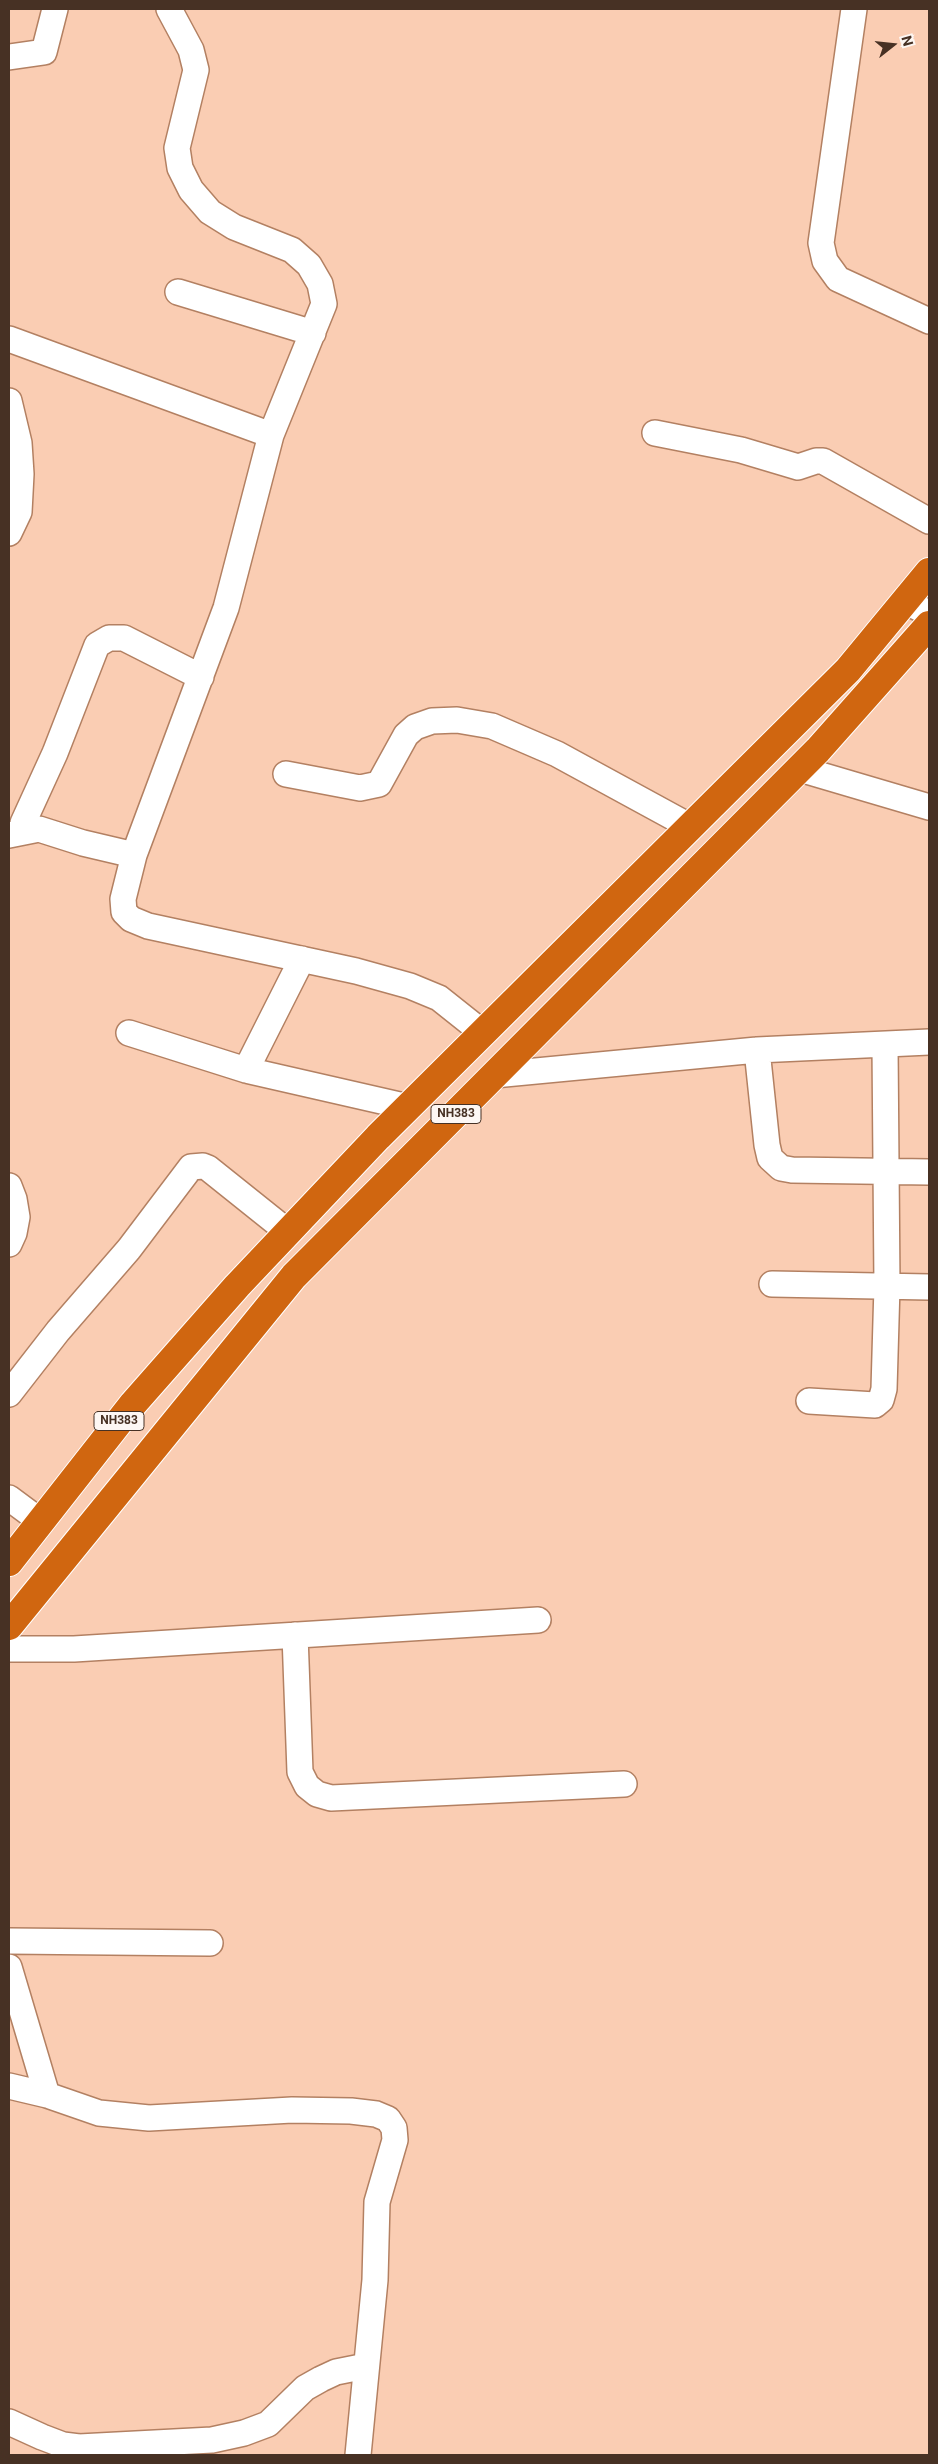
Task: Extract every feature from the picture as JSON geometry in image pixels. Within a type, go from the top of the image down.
[{"type":"highway","name":"NH383","points":[[9,1562],[133,1404],[237,1286],[408,1107],[848,670],[918,608],[929,572]]},
{"type":"highway","name":"NH383","points":[[9,1626],[294,1276],[800,769],[929,625]]},
{"type":"street","points":[[9,57],[44,52],[55,9]]},
{"type":"street","points":[[169,9],[191,50],[196,70],[178,148],[180,168],[191,190],[210,212],[234,227],[292,250],[309,264],[320,284],[324,304],[271,434],[226,608],[134,854],[122,899],[124,912],[131,919],[148,926],[356,971],[432,995],[456,1011],[483,1034]]},
{"type":"street","points":[[854,9],[821,243],[825,261],[838,279],[929,321]]},
{"type":"street","points":[[178,292],[313,333]]},
{"type":"street","points":[[9,339],[271,434]]},
{"type":"street","points":[[9,401],[14,456],[21,491],[19,512],[9,533]]},
{"type":"street","points":[[655,433],[741,450],[798,467],[816,460],[823,461],[929,521]]},
{"type":"street","points":[[134,854],[20,826],[55,752],[97,645],[109,638],[124,638],[201,677]]},
{"type":"street","points":[[286,774],[360,788],[378,784],[406,735],[415,727],[432,721],[458,720],[492,726],[557,754],[691,826]]},
{"type":"street","points":[[800,769],[929,807]]},
{"type":"street","points":[[246,1070],[302,959]]},
{"type":"street","points":[[129,1033],[246,1070],[408,1107]]},
{"type":"street","points":[[494,1075],[757,1050],[929,1042]]},
{"type":"street","points":[[809,1401],[866,1406],[875,1404],[880,1400],[884,1388],[888,1286],[886,1045]]},
{"type":"street","points":[[757,1050],[770,1158],[780,1168],[792,1170],[929,1172]]},
{"type":"street","points":[[9,1394],[58,1331],[128,1248],[191,1167],[203,1166],[208,1168],[288,1232]]},
{"type":"street","points":[[9,1186],[14,1199],[17,1217],[14,1233],[9,1244]]},
{"type":"street","points":[[772,1284],[929,1287]]},
{"type":"street","points":[[9,1498],[40,1521]]},
{"type":"street","points":[[9,1649],[74,1649],[538,1620]]},
{"type":"street","points":[[295,1635],[300,1772],[307,1786],[317,1794],[330,1798],[624,1784]]},
{"type":"street","points":[[9,1941],[210,1943]]},
{"type":"street","points":[[9,1968],[47,2095]]},
{"type":"street","points":[[9,2086],[47,2095],[100,2113],[149,2118],[292,2110],[351,2110],[376,2114],[388,2120],[394,2128],[395,2140],[377,2202],[375,2280],[358,2455]]},
{"type":"street","points":[[9,2422],[42,2437],[79,2447],[212,2440],[244,2433],[268,2424],[305,2388],[336,2372],[366,2366]]}]
